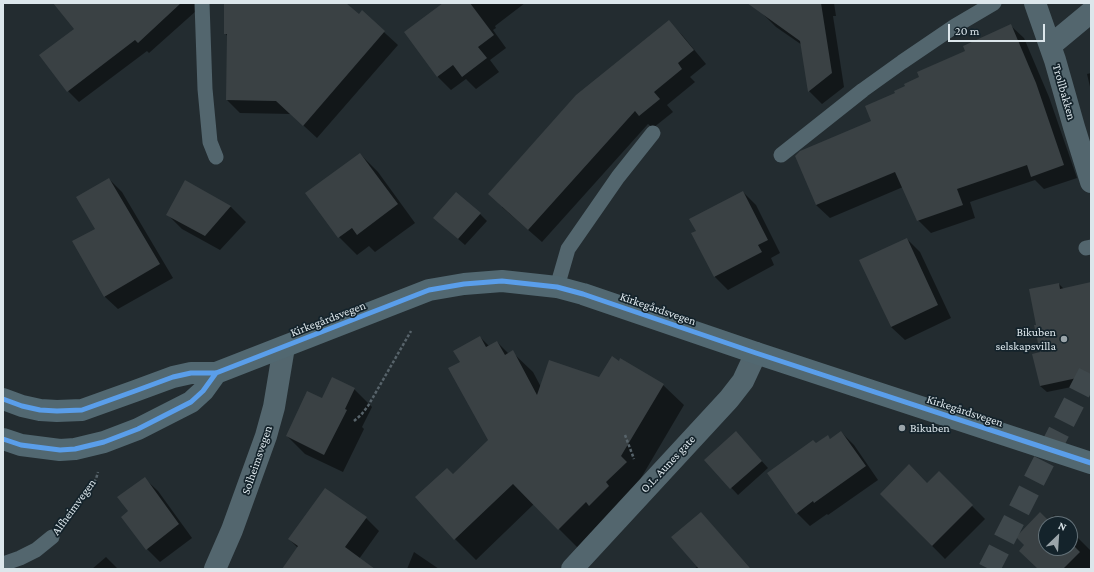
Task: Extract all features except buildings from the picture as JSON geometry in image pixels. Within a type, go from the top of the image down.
[{"type":"street","name":"Trollbakken","points":[[1035,3],[1050,46],[1091,182]]},
{"type":"street","points":[[1050,46],[1091,12]]},
{"type":"street","name":"Kirkegårdsvegen","points":[[3,399],[22,406],[40,410],[82,410],[173,377],[191,373],[216,373],[429,290],[447,286],[502,281],[557,287],[590,296],[756,353],[1091,463]]},
{"type":"street","name":"Solheimsvegen","points":[[215,569],[234,523],[266,436],[274,407],[284,347]]},
{"type":"street","name":"O.L. Aunes gate","points":[[572,569],[729,399],[743,380],[756,353]]},
{"type":"street","points":[[3,439],[21,445],[60,450],[74,449],[104,442],[138,429],[191,402],[204,391],[216,373]]},
{"type":"lane","points":[[202,3],[205,90],[210,142],[216,157]]},
{"type":"lane","points":[[781,155],[863,90],[955,26],[994,3]]},
{"type":"lane","points":[[557,287],[568,249],[618,177],[653,133]]},
{"type":"lane","name":"Alfheimvegen","points":[[3,564],[36,550],[52,537]]},
{"type":"path","points":[[354,421],[368,406],[410,331]]},
{"type":"tunnel","points":[[989,569],[1091,369]]},
{"type":"cycle path","points":[[3,399],[22,406],[40,410],[82,410],[173,377],[191,373],[216,373],[429,290],[464,284],[502,281],[557,287],[583,294],[756,353],[1091,463]]},
{"type":"cycle path","points":[[3,439],[21,445],[60,450],[75,449],[104,442],[138,429],[191,402],[203,391],[216,373]]},
{"type":"place","name":"Bikuben selskapsvilla","points":[[1064,339]]},
{"type":"place","name":"Bikuben","points":[[902,428]]}]
